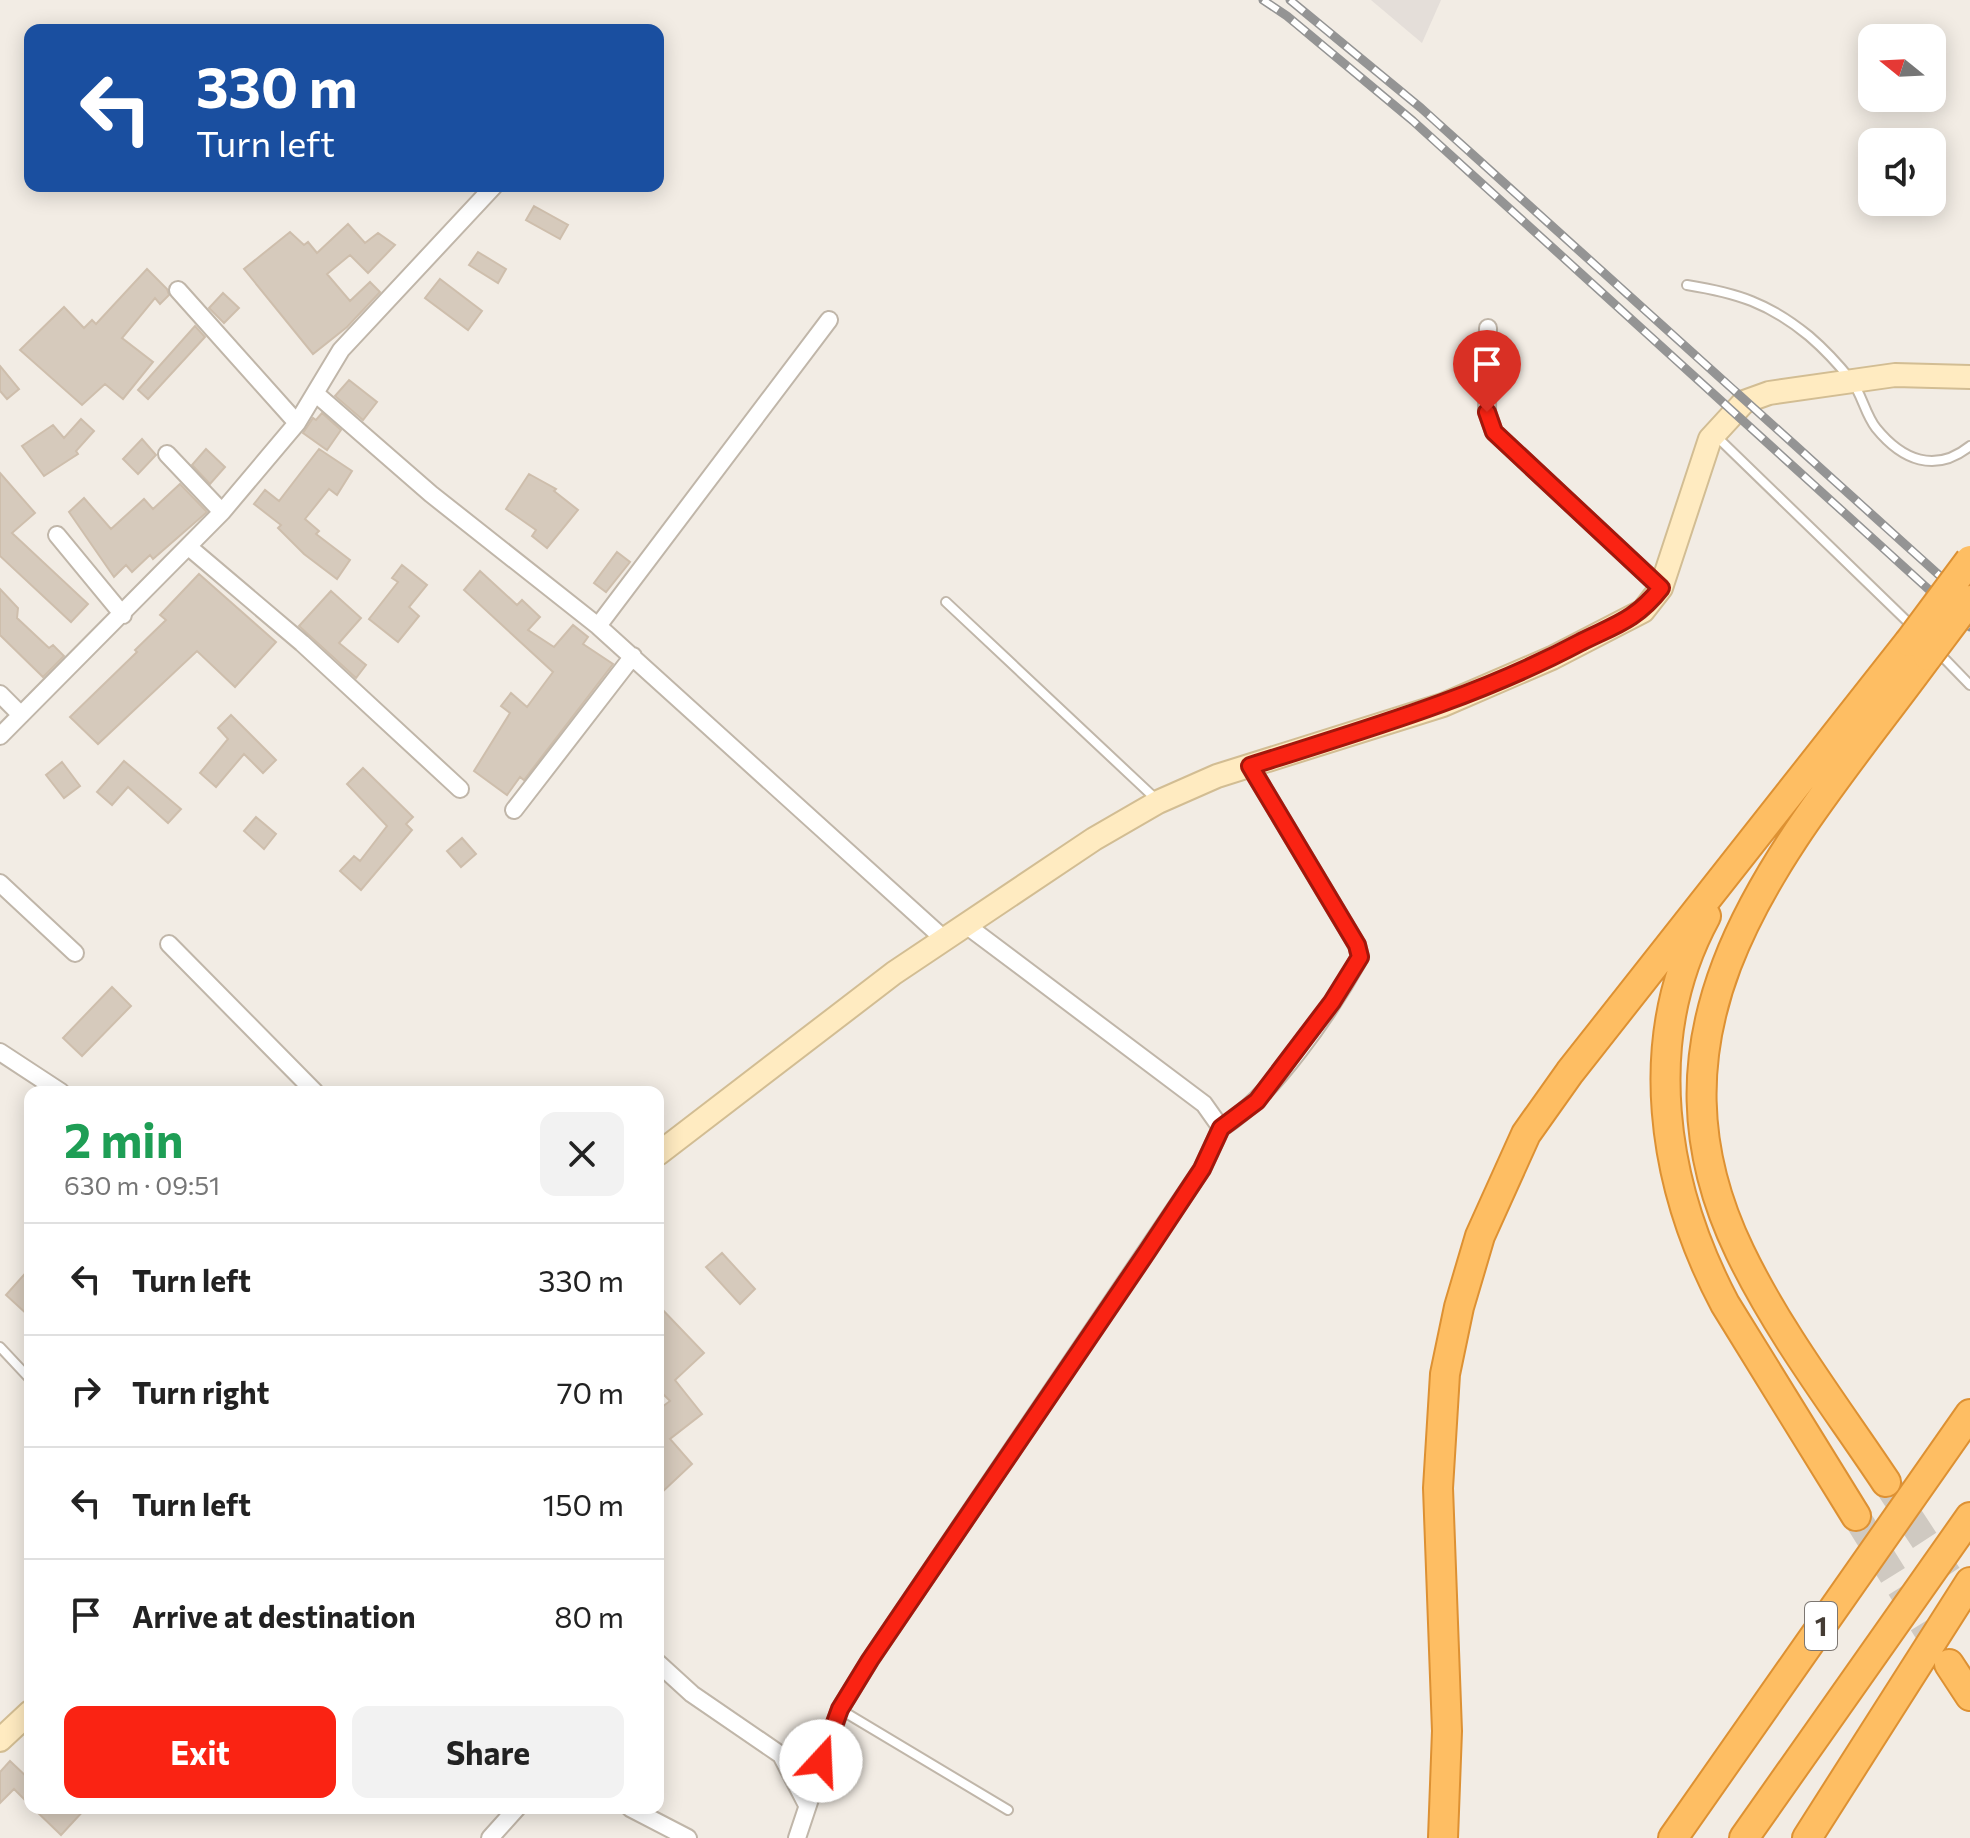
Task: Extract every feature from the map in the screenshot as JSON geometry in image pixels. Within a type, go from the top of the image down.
[{"type":"highway","points":[[1886,1482],[1774,1314],[1738,1249],[1725,1218],[1707,1145],[1703,1073],[1715,997],[1727,957],[1759,890],[1918,649],[1970,560]]},
{"type":"highway","points":[[1443,1838],[1447,1731],[1439,1554],[1440,1424],[1459,1307],[1480,1236],[1526,1134],[1570,1072],[1773,816],[1918,649],[1970,600]]},
{"type":"highway","points":[[1773,816],[1716,898],[1686,965],[1668,1045],[1667,1127],[1680,1198],[1705,1268],[1743,1336],[1856,1516]]},
{"type":"highway","name":"1","points":[[1673,1838],[1970,1414]]},
{"type":"highway","name":"1","points":[[1744,1838],[1970,1517]]},
{"type":"highway","points":[[1807,1838],[1970,1582]]},
{"type":"highway","points":[[1949,1664],[1970,1696]]},
{"type":"street","points":[[0,736],[190,548],[297,423],[341,350],[488,192]]},
{"type":"street","points":[[178,290],[297,423]]},
{"type":"street","points":[[598,626],[829,320]]},
{"type":"street","points":[[1488,328],[1487,412],[1494,432],[1661,588]]},
{"type":"street","points":[[664,1149],[771,1065],[944,939],[1094,839],[1158,802],[1250,766],[1443,705],[1623,624],[1643,611],[1661,588],[1685,509],[1714,434],[1744,402],[1769,393],[1933,373],[1970,377]]},
{"type":"street","points":[[315,393],[431,494],[633,656],[944,939]]},
{"type":"street","points":[[167,454],[222,512]]},
{"type":"street","points":[[57,535],[123,615]]},
{"type":"street","points":[[190,548],[302,643],[460,789]]},
{"type":"street","points":[[514,810],[633,656]]},
{"type":"street","points":[[0,694],[21,715]]},
{"type":"street","points":[[801,1836],[807,1805],[840,1709],[1194,1181],[1218,1140],[1221,1128],[1257,1101],[1332,1002],[1360,957],[1357,945],[1250,766]]},
{"type":"street","points":[[0,883],[75,953]]},
{"type":"street","points":[[966,925],[1204,1104],[1221,1128]]},
{"type":"street","points":[[169,944],[309,1086]]},
{"type":"street","points":[[0,1052],[52,1086]]},
{"type":"street","points":[[664,1668],[692,1694],[781,1755],[807,1805]]},
{"type":"street","points":[[0,1740],[24,1718]]},
{"type":"street","points":[[490,1838],[512,1814]]},
{"type":"street","points":[[642,1814],[688,1838]]},
{"type":"lane","points":[[1687,285],[1734,292],[1764,304],[1810,336],[1853,382],[1876,427],[1913,460],[1941,461],[1970,446]]},
{"type":"lane","points":[[1714,434],[1970,685]]},
{"type":"lane","points":[[946,602],[1158,802]]},
{"type":"lane","points":[[0,1347],[24,1373]]},
{"type":"lane","points":[[840,1709],[1008,1810]]},
{"type":"shaded area","points":[[1371,0],[1441,0],[1422,43]]},
{"type":"building","points":[[534,206],[568,225],[560,239],[526,220]]},
{"type":"building","points":[[348,224],[365,243],[378,233],[395,245],[368,273],[350,255],[327,274],[350,301],[370,282],[380,292],[347,327],[313,354],[244,269],[290,232],[304,245],[308,242],[317,253]]},
{"type":"building","points":[[478,252],[506,269],[498,283],[469,265]]},
{"type":"building","points":[[147,269],[169,295],[160,304],[155,298],[122,338],[153,362],[123,399],[105,384],[82,405],[20,350],[64,307],[84,328],[92,320],[96,324]]},
{"type":"building","points":[[440,279],[482,311],[468,330],[425,298]]},
{"type":"building","points":[[223,293],[239,308],[224,323],[209,308]]},
{"type":"building","points":[[195,326],[205,337],[148,399],[138,390]]},
{"type":"building","points":[[0,366],[19,389],[7,399],[0,391]]},
{"type":"building","points":[[349,380],[377,402],[363,420],[335,396]]},
{"type":"building","points":[[322,413],[341,430],[327,450],[303,433],[313,418],[316,420]]},
{"type":"building","points":[[81,419],[94,431],[76,451],[78,454],[44,476],[22,446],[53,425],[64,438]]},
{"type":"building","points":[[142,439],[156,455],[138,474],[123,459]]},
{"type":"building","points":[[206,449],[225,467],[210,484],[192,465]]},
{"type":"building","points":[[319,449],[352,471],[337,495],[329,489],[305,519],[319,531],[316,534],[350,560],[337,579],[304,554],[278,528],[281,525],[254,504],[265,490],[279,501]]},
{"type":"building","points":[[0,473],[35,513],[12,533],[88,604],[71,622],[0,556]]},
{"type":"building","points":[[529,474],[556,489],[554,491],[578,510],[547,548],[532,536],[536,530],[506,509]]},
{"type":"building","points":[[180,484],[207,512],[153,559],[150,555],[132,572],[126,565],[114,577],[69,512],[84,498],[111,529],[144,499],[153,509]]},
{"type":"building","points":[[617,552],[630,562],[606,592],[594,583]]},
{"type":"building","points":[[402,565],[427,585],[409,607],[419,616],[398,642],[369,619],[398,582],[392,578]]},
{"type":"building","points":[[480,571],[517,605],[522,600],[540,617],[528,630],[554,647],[573,625],[588,637],[583,644],[613,664],[524,780],[520,777],[507,795],[474,771],[510,713],[501,706],[511,693],[527,707],[553,672],[464,590]]},
{"type":"building","points":[[199,574],[276,642],[235,687],[197,651],[98,744],[70,717],[166,620],[160,615]]},
{"type":"building","points":[[0,589],[18,608],[17,618],[49,648],[53,645],[64,656],[43,677],[0,635]]},
{"type":"building","points":[[331,591],[361,618],[339,643],[366,665],[356,678],[299,626]]},
{"type":"building","points":[[231,715],[276,760],[263,773],[244,754],[216,787],[200,773],[228,739],[218,728]]},
{"type":"building","points":[[124,761],[181,809],[168,823],[128,787],[112,805],[97,792]]},
{"type":"building","points":[[62,762],[80,786],[64,798],[46,775]]},
{"type":"building","points":[[363,768],[413,817],[406,824],[412,830],[361,890],[340,871],[354,856],[360,861],[387,826],[347,784]]},
{"type":"building","points":[[256,817],[276,834],[264,849],[244,831]]},
{"type":"building","points":[[462,838],[476,854],[461,867],[447,851]]},
{"type":"building","points":[[112,987],[131,1006],[82,1056],[63,1038]]},
{"type":"building","points":[[722,1253],[755,1289],[740,1304],[706,1267]]},
{"type":"building","points":[[24,1275],[24,1312],[6,1295]]},
{"type":"building","points":[[664,1311],[704,1353],[675,1380],[702,1414],[670,1439],[692,1464],[664,1490],[664,1406],[670,1401],[664,1395]]},
{"type":"building","points":[[10,1761],[24,1774],[24,1799],[14,1789],[0,1803],[0,1772]]},
{"type":"building","points":[[39,1814],[80,1814],[61,1835]]},
{"type":"tunnel","points":[[1886,1482],[1970,1609]]},
{"type":"tunnel","points":[[1856,1516],[1944,1657]]},
{"type":"railway","points":[[1263,0],[1287,16],[1413,121],[1970,627]]},
{"type":"railway","points":[[1290,0],[1421,108],[1970,603]]},
{"type":"route","points":[[821,1761],[840,1709],[870,1660],[1202,1169],[1221,1128],[1257,1101],[1332,1002],[1360,957],[1360,950],[1250,766],[1443,705],[1496,683],[1623,624],[1643,611],[1661,588],[1494,432],[1487,412]]}]
